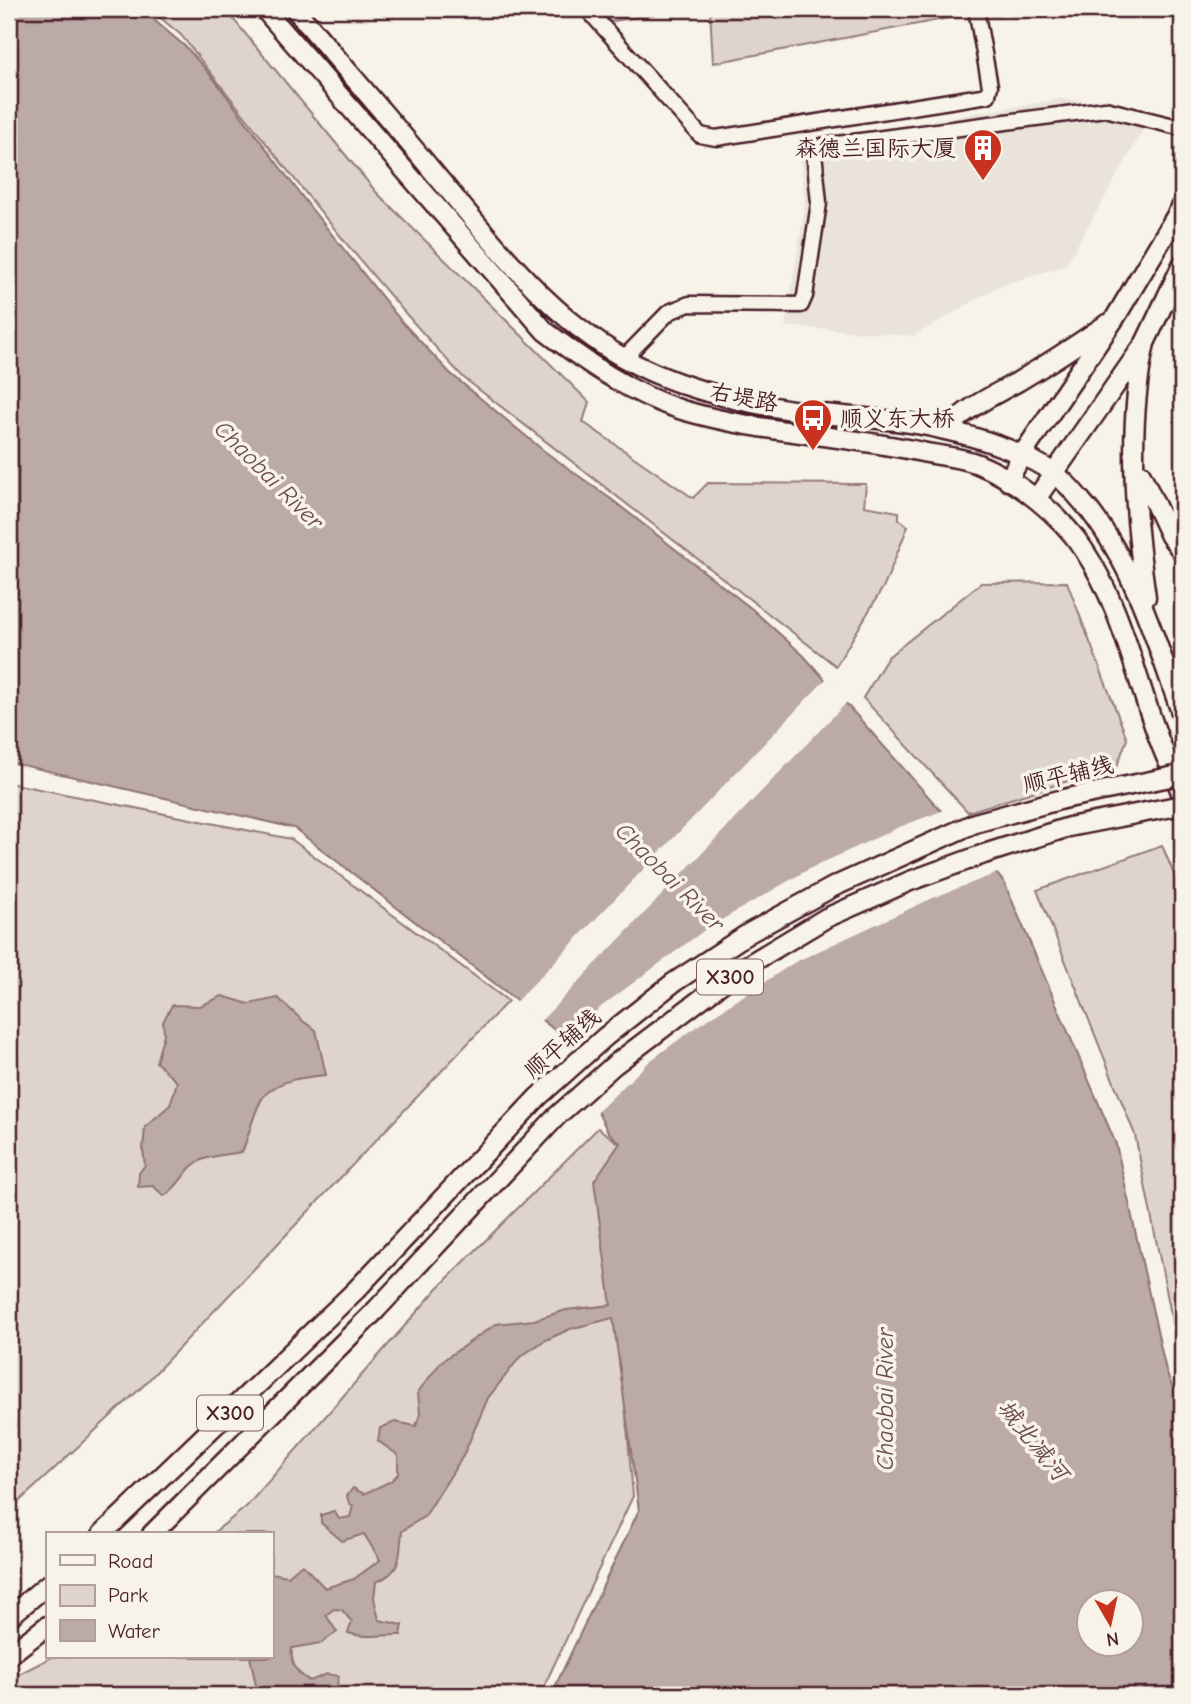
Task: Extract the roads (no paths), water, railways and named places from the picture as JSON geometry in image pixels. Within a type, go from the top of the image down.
[{"type":"main road","name":"右堤路","points":[[264,9],[545,331],[587,363],[629,387],[681,409],[751,426],[900,447],[978,464],[1036,499],[1057,517],[1084,550],[1108,595],[1157,734],[1179,776],[1182,795]]},
{"type":"main road","name":"右堤路","points":[[295,9],[505,257],[553,307],[586,335],[624,358],[676,383],[742,402],[804,412],[899,421],[946,430],[1022,455],[1053,472],[1075,492],[1104,530],[1125,565],[1150,624],[1182,715]]},
{"type":"main road","points":[[1008,481],[1022,455],[1115,318],[1182,206]]},
{"type":"main road","points":[[1036,499],[1145,343],[1182,265]]},
{"type":"main road","points":[[946,430],[953,421],[1055,359],[1115,318]]},
{"type":"main road","points":[[1145,343],[1134,408],[1139,549],[1150,624]]},
{"type":"main road","points":[[1135,462],[1170,536],[1182,551]]},
{"type":"main road","name":"顺平辅线","points":[[104,1532],[356,1290],[538,1097],[673,983],[749,933],[833,887],[975,824],[1063,799],[1179,776]]},
{"type":"main road","name":"X300","points":[[154,1532],[375,1311],[558,1116],[614,1065],[738,971],[826,918],[910,881],[1069,827],[1182,805]]},
{"type":"main road","points":[[9,1616],[46,1586]]},
{"type":"main road","points":[[9,1656],[46,1627]]},
{"type":"street","points":[[587,9],[699,135],[716,138],[988,95],[990,86],[976,9]]},
{"type":"street","points":[[624,358],[669,312],[689,303],[801,305],[805,296],[819,203],[814,152],[822,146],[1105,110],[1182,128]]},
{"type":"water","points":[[9,9],[141,9],[187,48],[214,79],[310,207],[402,322],[450,373],[544,451],[611,499],[752,609],[804,656],[1004,882],[1116,1144],[1166,1371],[1182,1411],[1182,1695],[551,1695],[639,1510],[613,1318],[570,1329],[544,1341],[520,1357],[488,1398],[463,1456],[425,1516],[402,1531],[400,1556],[395,1568],[385,1578],[376,1582],[374,1598],[379,1620],[403,1625],[401,1635],[367,1636],[348,1633],[352,1622],[342,1610],[334,1609],[326,1615],[337,1632],[321,1643],[292,1648],[292,1658],[295,1668],[310,1681],[327,1674],[339,1676],[335,1695],[258,1695],[250,1658],[273,1658],[273,1573],[288,1576],[302,1564],[325,1588],[354,1579],[380,1560],[364,1534],[342,1541],[321,1523],[321,1515],[334,1511],[339,1519],[350,1517],[353,1506],[347,1496],[353,1488],[364,1494],[391,1481],[398,1474],[398,1455],[378,1441],[380,1428],[395,1422],[416,1426],[420,1414],[418,1392],[442,1361],[496,1324],[534,1320],[566,1310],[611,1305],[594,1181],[620,1143],[608,1132],[556,1031],[294,828],[9,762]]},
{"type":"water","points":[[222,996],[249,1004],[278,998],[316,1030],[326,1075],[293,1080],[270,1090],[257,1108],[242,1152],[201,1160],[164,1196],[153,1186],[138,1187],[139,1173],[145,1165],[145,1127],[170,1105],[177,1082],[156,1062],[164,1034],[163,1022],[172,1005],[200,1006]]},
{"type":"place","name":"森德兰国际大厦","points":[[983,182]]},
{"type":"place","name":"顺义东大桥","points":[[813,452]]},
{"type":"water label","name":"Chaobai River","points":[[269,475]]},
{"type":"water label","name":"Chaobai River","points":[[670,877]]},
{"type":"water label","name":"Chaobai River","points":[[885,1399]]},
{"type":"water label","name":"城北减河","points":[[1033,1440]]}]
